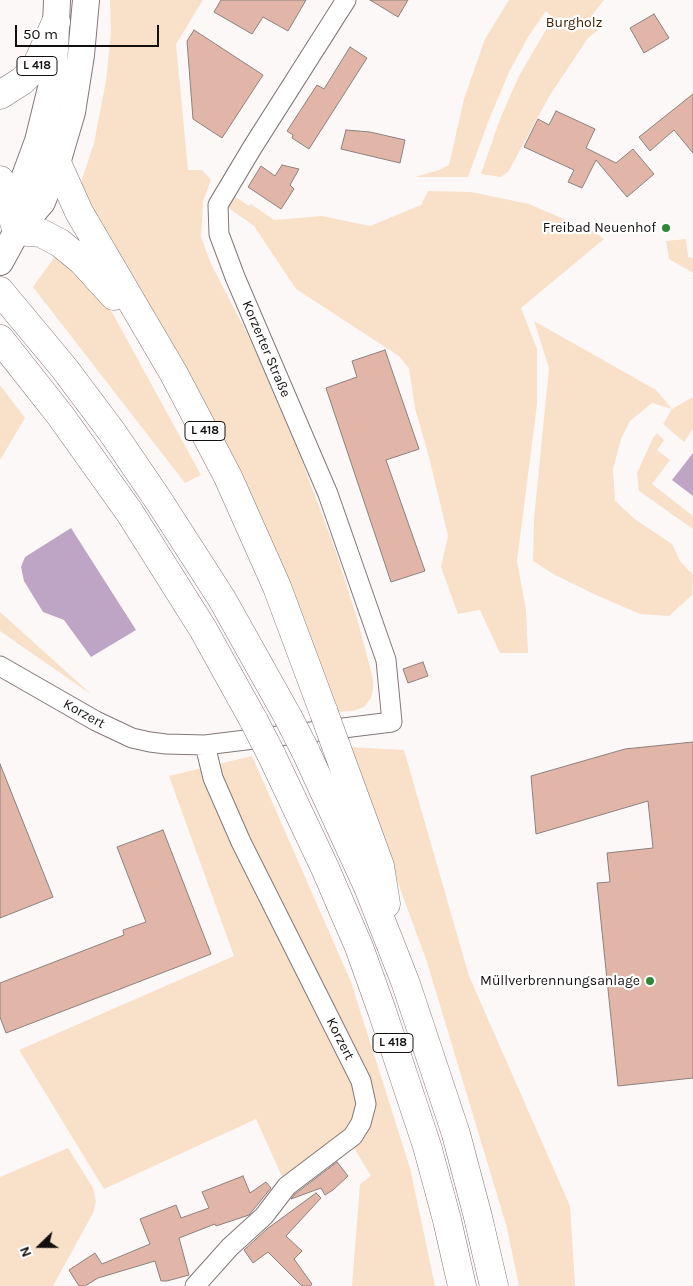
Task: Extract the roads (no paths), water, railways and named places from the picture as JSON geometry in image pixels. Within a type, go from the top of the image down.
[{"type":"highway","name":"L 418","points":[[0,95],[22,81],[36,67],[56,11]]},
{"type":"highway","name":"L 418","points":[[57,163],[79,212],[178,382],[228,477],[277,588],[380,866],[393,948]]},
{"type":"highway","points":[[0,180],[17,231],[41,232],[60,243],[82,261],[113,295],[139,315]]},
{"type":"highway","name":"L 418","points":[[0,290],[64,368],[112,432],[159,501],[222,599],[305,750],[364,878],[393,948],[422,1028],[456,1134],[494,1286]]},
{"type":"highway","name":"L 418","points":[[0,339],[60,415],[130,513],[203,629],[254,721],[298,808],[359,947],[382,1011],[426,1146],[447,1220],[462,1286]]},
{"type":"main road","points":[[0,262],[17,231],[42,202],[57,163],[72,112],[81,55],[86,0]]},
{"type":"main road","points":[[17,231],[21,187],[38,141],[48,104],[55,50],[56,11]]},
{"type":"street","name":"Korzerter Straße","points":[[346,0],[218,205],[219,234],[235,277],[328,494],[386,660],[392,722]]},
{"type":"street","name":"Korzert","points":[[0,666],[96,721],[132,738],[166,744],[205,745],[392,722]]},
{"type":"street","name":"Korzert","points":[[195,1286],[230,1247],[264,1216],[286,1186],[353,1136],[361,1123],[366,1104],[361,1081],[241,842],[213,778],[205,745]]},
{"type":"place","name":"Freibad Neuenhof","points":[[666,228]]},
{"type":"place","name":"Müllverbrennungsanlage","points":[[650,981]]},
{"type":"park label","name":"Burgholz","points":[[574,23]]}]
